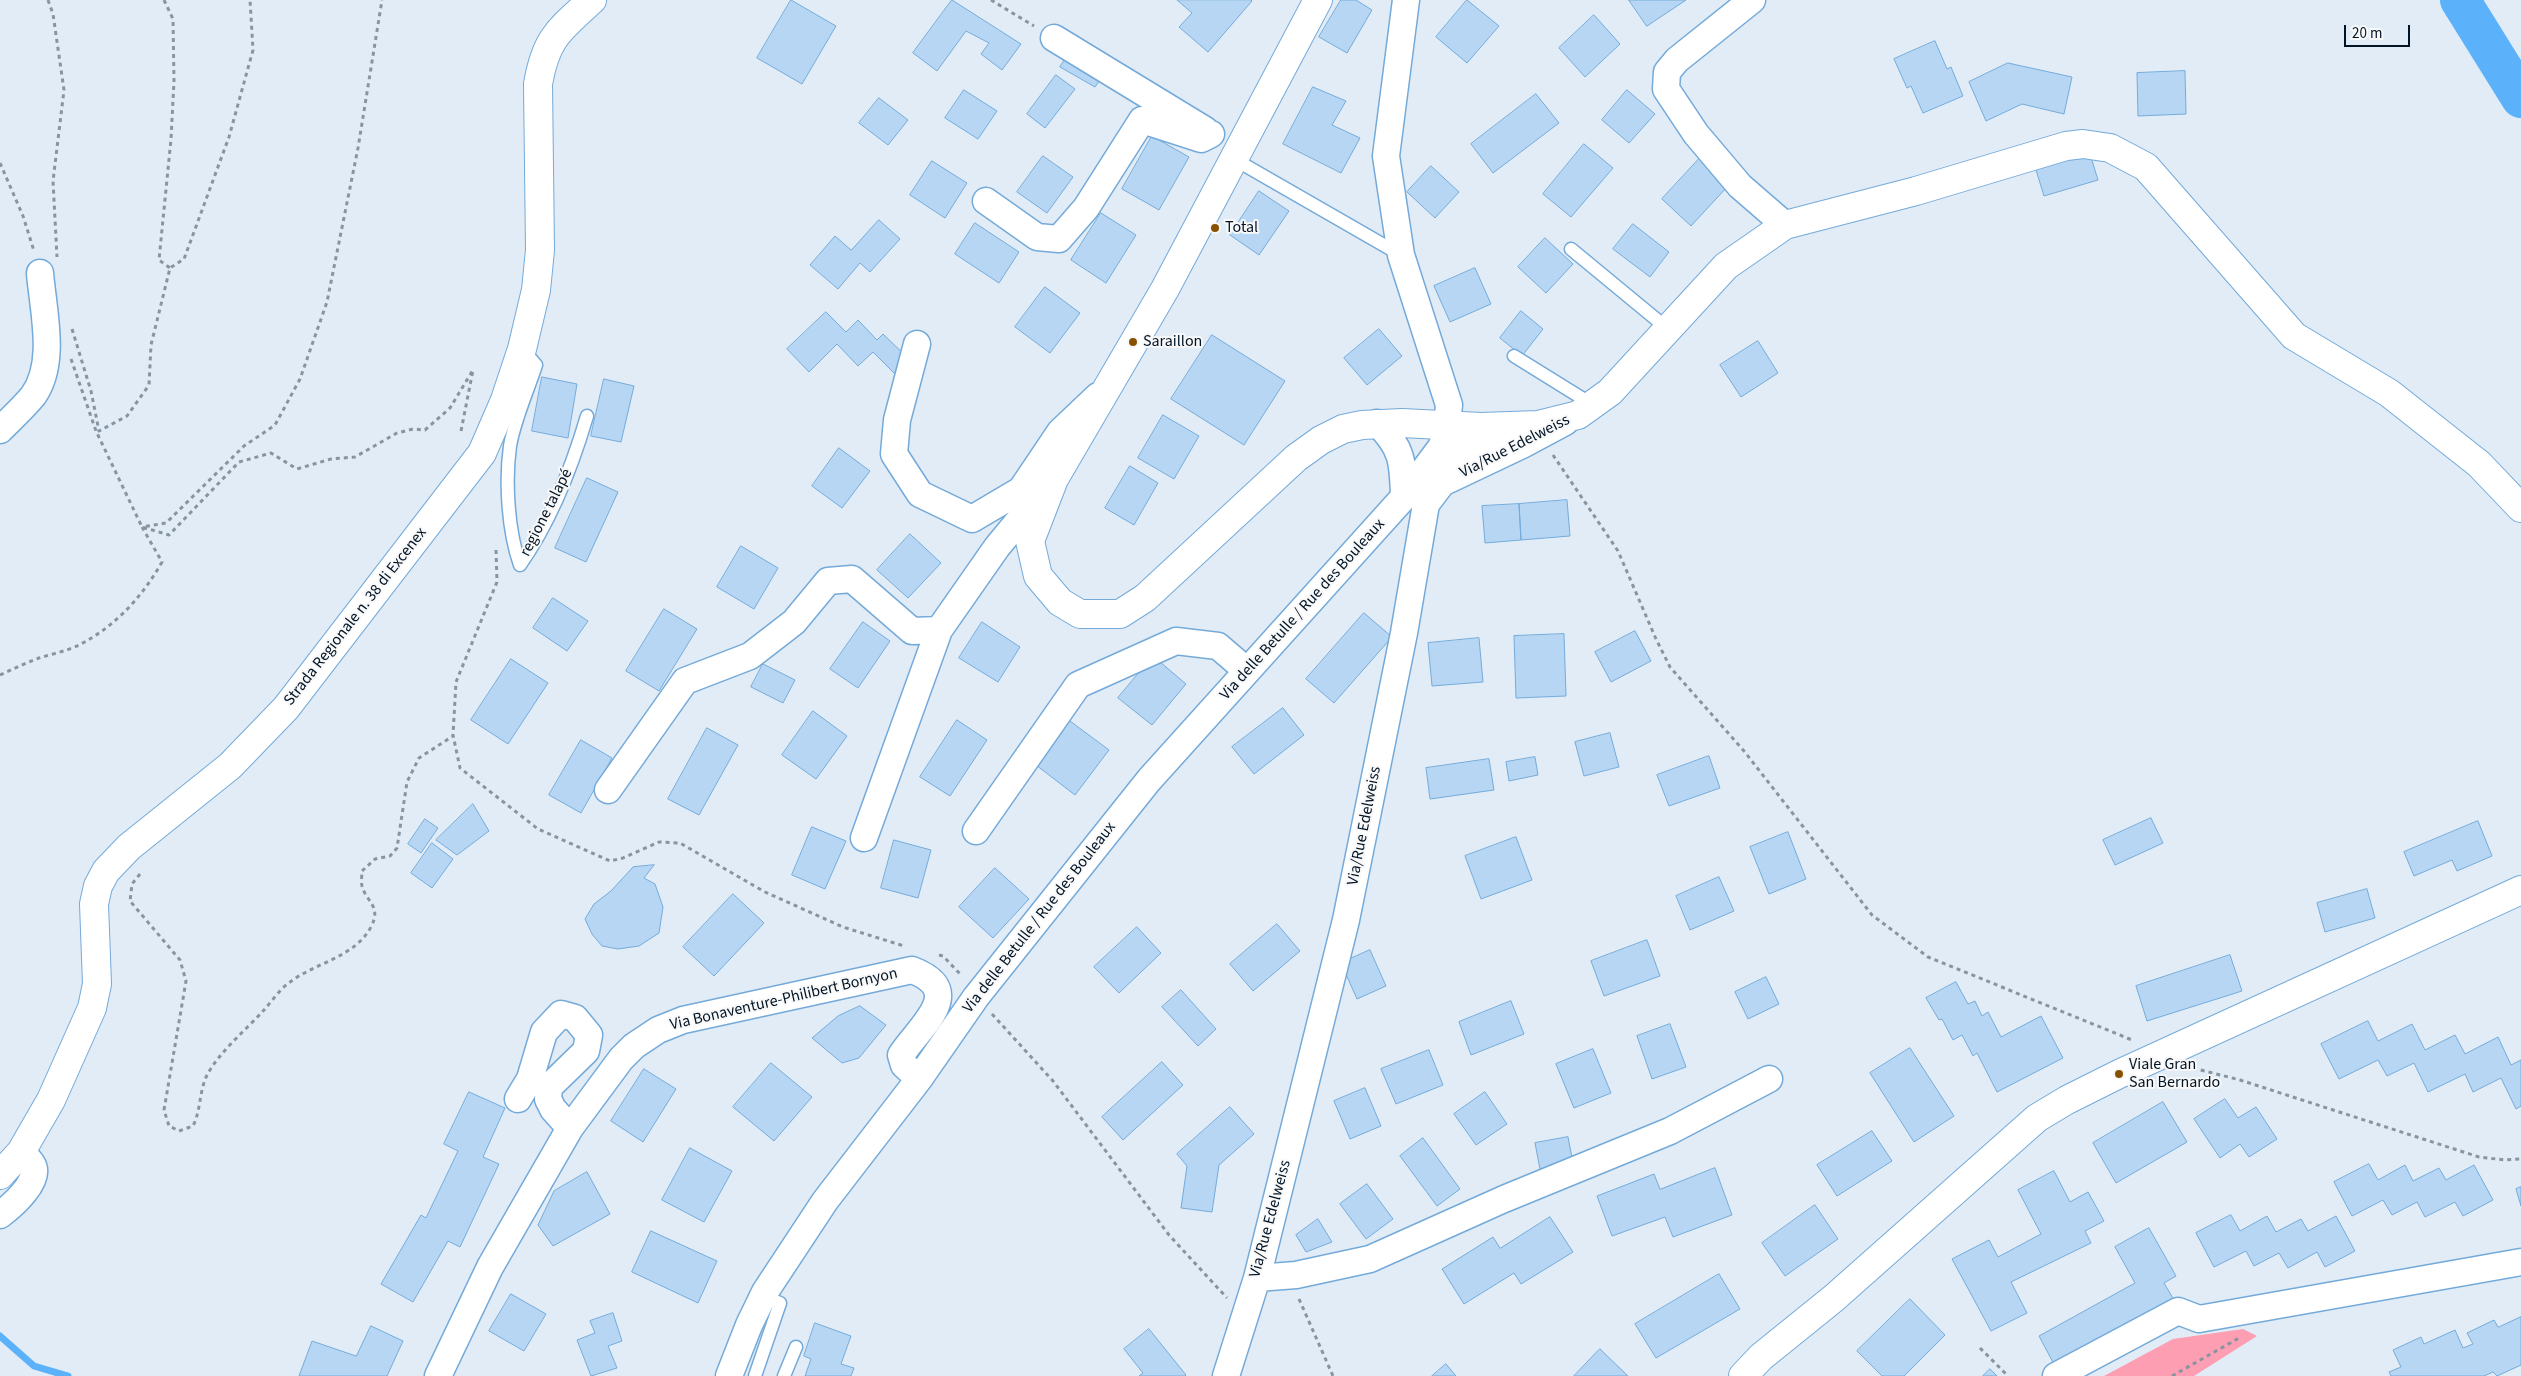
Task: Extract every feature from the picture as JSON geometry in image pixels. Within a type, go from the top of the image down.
[{"type":"main road","name":"Strada Regionale n. 38 di Excenex","points":[[0,1175],[21,1152],[52,1100],[92,1008],[97,984],[94,904],[98,886],[106,872],[129,847],[230,766],[286,708],[482,452],[505,400],[522,349],[536,290],[540,250],[538,84],[545,52],[562,27],[592,0]]},
{"type":"main road","points":[[1318,0],[1165,289],[1054,479],[1030,541],[1038,576],[1060,602],[1080,614],[1120,614],[1145,598],[1296,458],[1320,440],[1344,429],[1377,423],[1447,426],[1538,425],[1586,410],[1610,392],[1726,266],[1784,225],[1916,191],[2066,146],[2083,144],[2110,148],[2134,159],[2155,176],[2294,336],[2389,393],[2479,464],[2521,508]]},
{"type":"main road","points":[[1744,1376],[1761,1357],[1834,1298],[2037,1118],[2067,1100],[2154,1058],[2521,890]]},
{"type":"street","points":[[1404,497],[1442,446],[1447,426],[1449,405],[1401,255],[1386,156],[1406,0]]},
{"type":"street","points":[[1752,0],[1676,60],[1667,72],[1666,89],[1696,134],[1736,180],[1784,225]]},
{"type":"street","points":[[1054,38],[1211,134],[1236,154]]},
{"type":"street","points":[[986,201],[1038,237],[1059,240],[1086,208],[1142,120],[1201,139],[1211,134]]},
{"type":"street","points":[[0,430],[33,396],[44,370],[49,269]]},
{"type":"street","points":[[917,344],[897,420],[894,454],[920,494],[972,519],[1021,490],[1060,432],[1106,389]]},
{"type":"street","name":"Via/Rue Edelweiss","points":[[1226,1376],[1257,1278],[1346,920],[1404,633],[1426,504],[1442,483],[1513,450],[1586,410]]},
{"type":"street","points":[[1377,423],[1392,439],[1403,465],[1404,497]]},
{"type":"street","points":[[1404,497],[1470,446],[1508,426]]},
{"type":"street","points":[[864,838],[939,630],[997,547],[1054,479]]},
{"type":"street","name":"Via delle Betulle / Rue des Bouleaux","points":[[728,1376],[763,1296],[825,1201],[919,1079],[976,998],[1149,780],[1211,713],[1246,670],[1404,497]]},
{"type":"street","points":[[608,790],[685,681],[750,656],[794,622],[828,581],[852,579],[912,631],[939,630]]},
{"type":"street","points":[[976,832],[1078,685],[1176,641],[1218,646],[1246,670]]},
{"type":"street","name":"Via Bonaventure-Philibert Bornyon","points":[[438,1376],[490,1267],[570,1128],[621,1059],[634,1046],[658,1030],[682,1020],[912,970],[927,976],[936,986],[939,1000],[933,1015],[901,1055],[904,1065],[919,1079]]},
{"type":"street","points":[[518,1099],[530,1080],[544,1032],[561,1014],[575,1018],[589,1035],[586,1051],[550,1087],[548,1099],[553,1109],[570,1128]]},
{"type":"street","points":[[1257,1278],[1296,1275],[1370,1259],[1504,1199],[1670,1131],[1769,1079]]},
{"type":"street","points":[[0,1215],[31,1184],[34,1174],[33,1165],[21,1152]]},
{"type":"street","points":[[2056,1376],[2178,1311],[2200,1319],[2521,1262]]},
{"type":"lane","points":[[1236,154],[1401,255]]},
{"type":"lane","points":[[1571,249],[1668,330]]},
{"type":"lane","name":"regione talapé","points":[[522,349],[536,365],[510,446],[510,506],[513,545],[520,565],[533,546],[574,461],[587,416]]},
{"type":"lane","points":[[1514,356],[1586,410]]},
{"type":"lane","points":[[755,1376],[780,1303],[763,1296]]},
{"type":"lane","points":[[784,1376],[796,1347]]},
{"type":"path","points":[[48,0],[53,14],[64,90],[53,181],[54,235],[49,269]]},
{"type":"path","points":[[164,0],[173,19],[174,80],[172,139],[158,260],[170,268]]},
{"type":"path","points":[[70,320],[91,391],[100,431],[127,416],[149,385],[151,345],[170,268],[184,259],[229,137],[253,50],[250,0]]},
{"type":"path","points":[[142,527],[166,522],[244,446],[276,425],[300,379],[327,302],[358,148],[382,0]]},
{"type":"path","points":[[992,0],[1054,38]]},
{"type":"path","points":[[0,163],[49,269]]},
{"type":"path","points":[[0,675],[37,659],[78,646],[100,632],[137,601],[149,586],[162,562],[142,527],[96,431],[71,357]]},
{"type":"path","points":[[142,527],[169,535],[239,462],[270,453],[297,469],[331,459],[355,457],[397,433],[413,429],[425,430],[450,408],[473,370],[461,431],[482,452]]},
{"type":"path","points":[[1550,451],[1618,551],[1670,667],[1744,751],[1872,915],[1928,957],[2147,1047],[2154,1058]]},
{"type":"path","points":[[142,871],[132,884],[130,901],[180,960],[186,981],[164,1110],[169,1126],[179,1131],[193,1126],[198,1115],[199,1097],[208,1074],[226,1051],[290,982],[338,956],[357,943],[371,928],[375,913],[372,902],[362,887],[362,871],[375,859],[390,856],[396,848],[408,782],[419,758],[453,736]]},
{"type":"path","points":[[976,998],[1053,1081],[1169,1235],[1244,1317]]},
{"type":"path","points":[[2184,1066],[2240,1080],[2479,1157],[2506,1160],[2521,1159]]},
{"type":"path","points":[[1297,1295],[1333,1376]]},
{"type":"path","points":[[1980,1348],[2008,1376]]},
{"type":"shaded area","points":[[2243,1329],[2257,1336],[2194,1376],[2104,1376],[2173,1339]]},
{"type":"building","points":[[791,0],[836,26],[802,84],[757,58]]},
{"type":"building","points":[[952,0],[1021,44],[1002,70],[981,54],[989,43],[966,31],[937,71],[913,53]]},
{"type":"building","points":[[1177,0],[1251,0],[1208,52],[1179,27],[1192,13]]},
{"type":"building","points":[[1341,0],[1356,0],[1372,10],[1347,53],[1319,37]]},
{"type":"building","points":[[1467,0],[1499,26],[1467,63],[1436,37]]},
{"type":"building","points":[[1629,0],[1686,0],[1647,26]]},
{"type":"building","points":[[1594,15],[1620,44],[1585,77],[1559,48]]},
{"type":"building","points":[[1935,41],[1947,69],[1951,67],[1963,96],[1923,113],[1911,86],[1907,88],[1894,59]]},
{"type":"building","points":[[1068,55],[1103,75],[1095,87],[1060,67]]},
{"type":"building","points":[[2008,63],[2072,77],[2064,114],[2022,104],[1986,121],[1969,82]]},
{"type":"building","points":[[2185,71],[2186,114],[2138,116],[2137,73]]},
{"type":"building","points":[[1056,75],[1075,89],[1045,128],[1027,114]]},
{"type":"building","points":[[1313,87],[1346,101],[1332,125],[1360,138],[1341,173],[1283,144]]},
{"type":"building","points":[[964,90],[997,111],[978,139],[945,118]]},
{"type":"building","points":[[1627,90],[1655,114],[1629,143],[1602,120]]},
{"type":"building","points":[[1536,94],[1559,123],[1493,173],[1471,144]]},
{"type":"building","points":[[879,98],[908,120],[888,145],[859,123]]},
{"type":"building","points":[[1152,136],[1189,157],[1159,210],[1122,189]]},
{"type":"building","points":[[1584,144],[1613,168],[1571,217],[1543,194]]},
{"type":"building","points":[[2090,154],[2098,180],[2044,196],[2036,170]]},
{"type":"building","points":[[1043,156],[1073,177],[1047,213],[1017,192]]},
{"type":"building","points":[[1699,159],[1728,186],[1691,226],[1662,199]]},
{"type":"building","points":[[932,161],[967,183],[945,218],[910,195]]},
{"type":"building","points":[[1431,166],[1459,192],[1435,218],[1407,192]]},
{"type":"building","points":[[1259,191],[1289,211],[1259,255],[1230,235]]},
{"type":"building","points":[[1101,213],[1136,235],[1106,283],[1071,260]]},
{"type":"building","points":[[879,220],[900,239],[870,272],[860,263],[838,289],[810,265],[835,236],[851,250]]},
{"type":"building","points":[[975,223],[1019,252],[999,283],[955,254]]},
{"type":"building","points":[[1633,224],[1669,252],[1650,277],[1613,249]]},
{"type":"building","points":[[1545,238],[1573,264],[1546,293],[1518,267]]},
{"type":"building","points":[[1475,268],[1491,304],[1450,322],[1434,286]]},
{"type":"building","points":[[1045,287],[1080,313],[1050,353],[1015,327]]},
{"type":"building","points":[[1521,311],[1543,329],[1522,356],[1500,338]]},
{"type":"building","points":[[826,312],[846,332],[858,320],[877,340],[883,334],[909,359],[894,373],[873,352],[858,366],[837,344],[809,372],[787,349]]},
{"type":"building","points":[[1379,329],[1402,356],[1367,385],[1344,358]]},
{"type":"building","points":[[1212,335],[1285,381],[1244,445],[1171,399]]},
{"type":"building","points":[[1758,341],[1778,373],[1741,397],[1720,365]]},
{"type":"building","points":[[542,377],[577,384],[568,438],[532,431]]},
{"type":"building","points":[[604,379],[634,386],[621,442],[591,436]]},
{"type":"building","points":[[1163,415],[1199,436],[1174,479],[1138,458]]},
{"type":"building","points":[[839,448],[870,471],[842,508],[812,486]]},
{"type":"building","points":[[1130,466],[1158,483],[1134,525],[1105,508]]},
{"type":"building","points":[[587,478],[618,492],[586,562],[555,548]]},
{"type":"building","points":[[1567,500],[1570,536],[1521,540],[1519,504]]},
{"type":"building","points":[[1519,504],[1521,540],[1485,543],[1482,506]]},
{"type":"building","points":[[910,534],[941,563],[908,598],[877,570]]},
{"type":"building","points":[[741,546],[778,568],[754,609],[717,587]]},
{"type":"building","points":[[553,598],[588,621],[567,651],[533,628]]},
{"type":"building","points":[[664,609],[697,629],[659,691],[626,671]]},
{"type":"building","points":[[1364,613],[1392,637],[1334,703],[1306,679]]},
{"type":"building","points":[[863,622],[890,641],[858,688],[830,669]]},
{"type":"building","points":[[982,622],[1020,647],[998,682],[959,658]]},
{"type":"building","points":[[1635,631],[1651,661],[1611,682],[1595,652]]},
{"type":"building","points":[[1564,634],[1566,696],[1516,698],[1514,636]]},
{"type":"building","points":[[1479,638],[1483,682],[1432,686],[1428,643]]},
{"type":"building","points":[[1153,656],[1186,684],[1152,725],[1118,698]]},
{"type":"building","points":[[511,659],[548,683],[508,744],[471,720]]},
{"type":"building","points":[[763,664],[795,680],[783,703],[751,687]]},
{"type":"building","points":[[1283,708],[1304,735],[1254,774],[1232,747]]},
{"type":"building","points":[[813,711],[847,736],[816,779],[782,755]]},
{"type":"building","points":[[957,720],[987,740],[950,796],[920,777]]},
{"type":"building","points":[[1070,721],[1109,750],[1075,795],[1036,765]]},
{"type":"building","points":[[707,728],[738,745],[699,815],[668,799]]},
{"type":"building","points":[[1610,733],[1619,767],[1584,776],[1575,742]]},
{"type":"building","points":[[581,740],[612,758],[581,813],[549,795]]},
{"type":"building","points":[[1709,756],[1720,788],[1669,806],[1657,775]]},
{"type":"building","points":[[1535,757],[1538,775],[1509,781],[1506,762]]},
{"type":"building","points":[[1489,759],[1494,790],[1430,799],[1426,768]]},
{"type":"building","points":[[473,804],[489,831],[457,855],[436,840]]},
{"type":"building","points":[[2151,818],[2163,843],[2115,865],[2103,840]]},
{"type":"building","points":[[425,819],[438,828],[421,853],[408,844]]},
{"type":"building","points":[[2478,821],[2492,856],[2457,871],[2452,860],[2414,876],[2404,852]]},
{"type":"building","points":[[812,827],[846,841],[825,889],[792,875]]},
{"type":"building","points":[[1788,832],[1806,879],[1769,894],[1750,847]]},
{"type":"building","points":[[1516,837],[1532,880],[1481,899],[1465,856]]},
{"type":"building","points":[[894,840],[931,850],[918,898],[881,888]]},
{"type":"building","points":[[432,843],[453,859],[432,888],[411,873]]},
{"type":"building","points":[[654,865],[644,878],[655,884],[663,907],[659,933],[639,946],[618,949],[602,946],[592,934],[585,919],[594,904],[611,891],[633,867]]},
{"type":"building","points":[[995,868],[1029,899],[993,938],[959,907]]},
{"type":"building","points":[[1719,877],[1734,911],[1690,930],[1676,896]]},
{"type":"building","points":[[2367,889],[2375,918],[2325,932],[2317,903]]},
{"type":"building","points":[[733,894],[764,923],[714,976],[683,947]]},
{"type":"building","points":[[1277,924],[1300,951],[1253,991],[1230,964]]},
{"type":"building","points":[[1137,927],[1161,953],[1119,993],[1094,967]]},
{"type":"building","points":[[1647,940],[1660,976],[1604,996],[1591,961]]},
{"type":"building","points":[[1370,950],[1386,986],[1357,999],[1341,963]]},
{"type":"building","points":[[2230,955],[2242,991],[2147,1021],[2136,986]]},
{"type":"building","points":[[1766,977],[1779,1004],[1748,1019],[1735,992]]},
{"type":"building","points":[[1956,982],[1968,1004],[1975,1001],[1982,1016],[1988,1012],[2001,1037],[2041,1016],[2063,1058],[1997,1092],[1977,1053],[1973,1056],[1962,1035],[1953,1040],[1942,1019],[1939,1020],[1926,998]]},
{"type":"building","points":[[1181,990],[1216,1029],[1198,1046],[1162,1007]]},
{"type":"building","points":[[1511,1001],[1524,1034],[1471,1055],[1459,1022]]},
{"type":"building","points":[[860,1006],[886,1025],[859,1058],[842,1063],[812,1038],[838,1016]]},
{"type":"building","points":[[2368,1021],[2378,1041],[2412,1024],[2425,1050],[2455,1035],[2465,1054],[2498,1037],[2511,1065],[2521,1060],[2521,1106],[2516,1109],[2501,1078],[2473,1092],[2465,1074],[2428,1092],[2414,1063],[2387,1076],[2378,1060],[2339,1079],[2321,1044]]},
{"type":"building","points":[[1670,1024],[1686,1067],[1652,1079],[1637,1036]]},
{"type":"building","points":[[1910,1048],[1954,1116],[1914,1142],[1870,1073]]},
{"type":"building","points":[[1593,1049],[1611,1093],[1574,1108],[1556,1064]]},
{"type":"building","points":[[1429,1050],[1443,1085],[1396,1104],[1381,1069]]},
{"type":"building","points":[[1162,1062],[1183,1085],[1123,1140],[1102,1117]]},
{"type":"building","points":[[771,1063],[812,1097],[774,1141],[733,1107]]},
{"type":"building","points":[[644,1069],[676,1089],[643,1142],[611,1121]]},
{"type":"building","points":[[1365,1088],[1381,1126],[1350,1139],[1334,1101]]},
{"type":"building","points":[[469,1092],[505,1108],[483,1157],[499,1164],[460,1247],[448,1241],[413,1302],[381,1284],[421,1215],[426,1218],[458,1151],[444,1144]]},
{"type":"building","points":[[1485,1092],[1507,1124],[1476,1145],[1454,1114]]},
{"type":"building","points":[[2225,1099],[2238,1118],[2256,1107],[2277,1139],[2249,1157],[2240,1144],[2220,1158],[2194,1119]]},
{"type":"building","points":[[2163,1102],[2187,1142],[2116,1183],[2093,1143]]},
{"type":"building","points":[[1230,1107],[1254,1134],[1219,1165],[1212,1212],[1181,1208],[1187,1166],[1177,1154]]},
{"type":"building","points":[[1872,1131],[1892,1161],[1837,1196],[1817,1165]]},
{"type":"building","points":[[1568,1137],[1573,1163],[1540,1169],[1535,1143]]},
{"type":"building","points":[[1423,1138],[1460,1189],[1437,1206],[1400,1156]]},
{"type":"building","points":[[690,1148],[732,1171],[704,1222],[662,1200]]},
{"type":"building","points":[[2369,1164],[2378,1180],[2405,1165],[2413,1181],[2439,1168],[2446,1180],[2474,1165],[2493,1200],[2463,1216],[2455,1202],[2425,1217],[2417,1202],[2392,1215],[2383,1200],[2352,1216],[2334,1182]]},
{"type":"building","points":[[1715,1168],[1732,1215],[1673,1237],[1665,1217],[1612,1236],[1597,1196],[1654,1174],[1660,1189]]},
{"type":"building","points":[[2054,1171],[2070,1202],[2088,1192],[2104,1221],[2085,1231],[2091,1243],[2011,1282],[2027,1313],[1991,1331],[1952,1259],[1989,1240],[1998,1257],[2041,1234],[2018,1190]]},
{"type":"building","points":[[587,1172],[610,1214],[553,1246],[538,1225],[554,1191]]},
{"type":"building","points":[[1367,1184],[1393,1219],[1366,1239],[1340,1204]]},
{"type":"building","points":[[2521,1187],[2521,1206],[2516,1189]]},
{"type":"building","points":[[1815,1205],[1838,1239],[1785,1276],[1762,1243]]},
{"type":"building","points":[[2231,1215],[2240,1231],[2267,1216],[2276,1232],[2301,1219],[2308,1231],[2336,1216],[2355,1251],[2325,1267],[2317,1252],[2288,1268],[2279,1253],[2254,1266],[2246,1251],[2214,1267],[2196,1233]]},
{"type":"building","points":[[1550,1217],[1573,1252],[1521,1284],[1514,1273],[1464,1304],[1442,1269],[1493,1237],[1500,1248]]},
{"type":"building","points":[[1318,1219],[1332,1242],[1306,1252],[1296,1235]]},
{"type":"building","points":[[2149,1228],[2176,1276],[2164,1283],[2174,1300],[2055,1366],[2039,1336],[2135,1283],[2115,1247]]},
{"type":"building","points":[[651,1231],[717,1261],[698,1303],[632,1272]]},
{"type":"building","points":[[1719,1274],[1740,1309],[1656,1358],[1635,1324]]},
{"type":"building","points":[[511,1294],[546,1314],[524,1351],[489,1331]]},
{"type":"building","points":[[1910,1299],[1945,1335],[1904,1376],[1882,1376],[1857,1351]]},
{"type":"building","points":[[613,1313],[622,1341],[608,1346],[617,1368],[591,1376],[577,1340],[595,1333],[590,1321]]},
{"type":"building","points":[[2521,1317],[2521,1365],[2497,1376],[2493,1372],[2484,1376],[2391,1376],[2389,1372],[2401,1367],[2393,1350],[2421,1337],[2424,1344],[2455,1330],[2463,1348],[2473,1344],[2467,1333],[2494,1320],[2498,1327]]},
{"type":"building","points":[[815,1323],[851,1336],[841,1364],[854,1368],[851,1376],[805,1376],[811,1359],[804,1356]]},
{"type":"building","points":[[371,1326],[403,1341],[387,1376],[299,1376],[312,1341],[356,1356]]},
{"type":"building","points":[[1149,1329],[1185,1376],[1139,1376],[1143,1373],[1124,1349]]},
{"type":"building","points":[[1600,1349],[1628,1376],[1574,1376]]},
{"type":"building","points":[[1446,1364],[1456,1376],[1432,1376]]},
{"type":"building","points":[[1990,1369],[1997,1376],[1983,1376]]},
{"type":"waterway","points":[[2460,0],[2521,98]]},
{"type":"waterway","points":[[0,1336],[34,1366],[68,1376]]},
{"type":"place","name":"Total","points":[[1215,228]]},
{"type":"place","name":"Saraillon","points":[[1133,342]]},
{"type":"place","name":"Viale Gran San Bernardo","points":[[2119,1074]]}]
